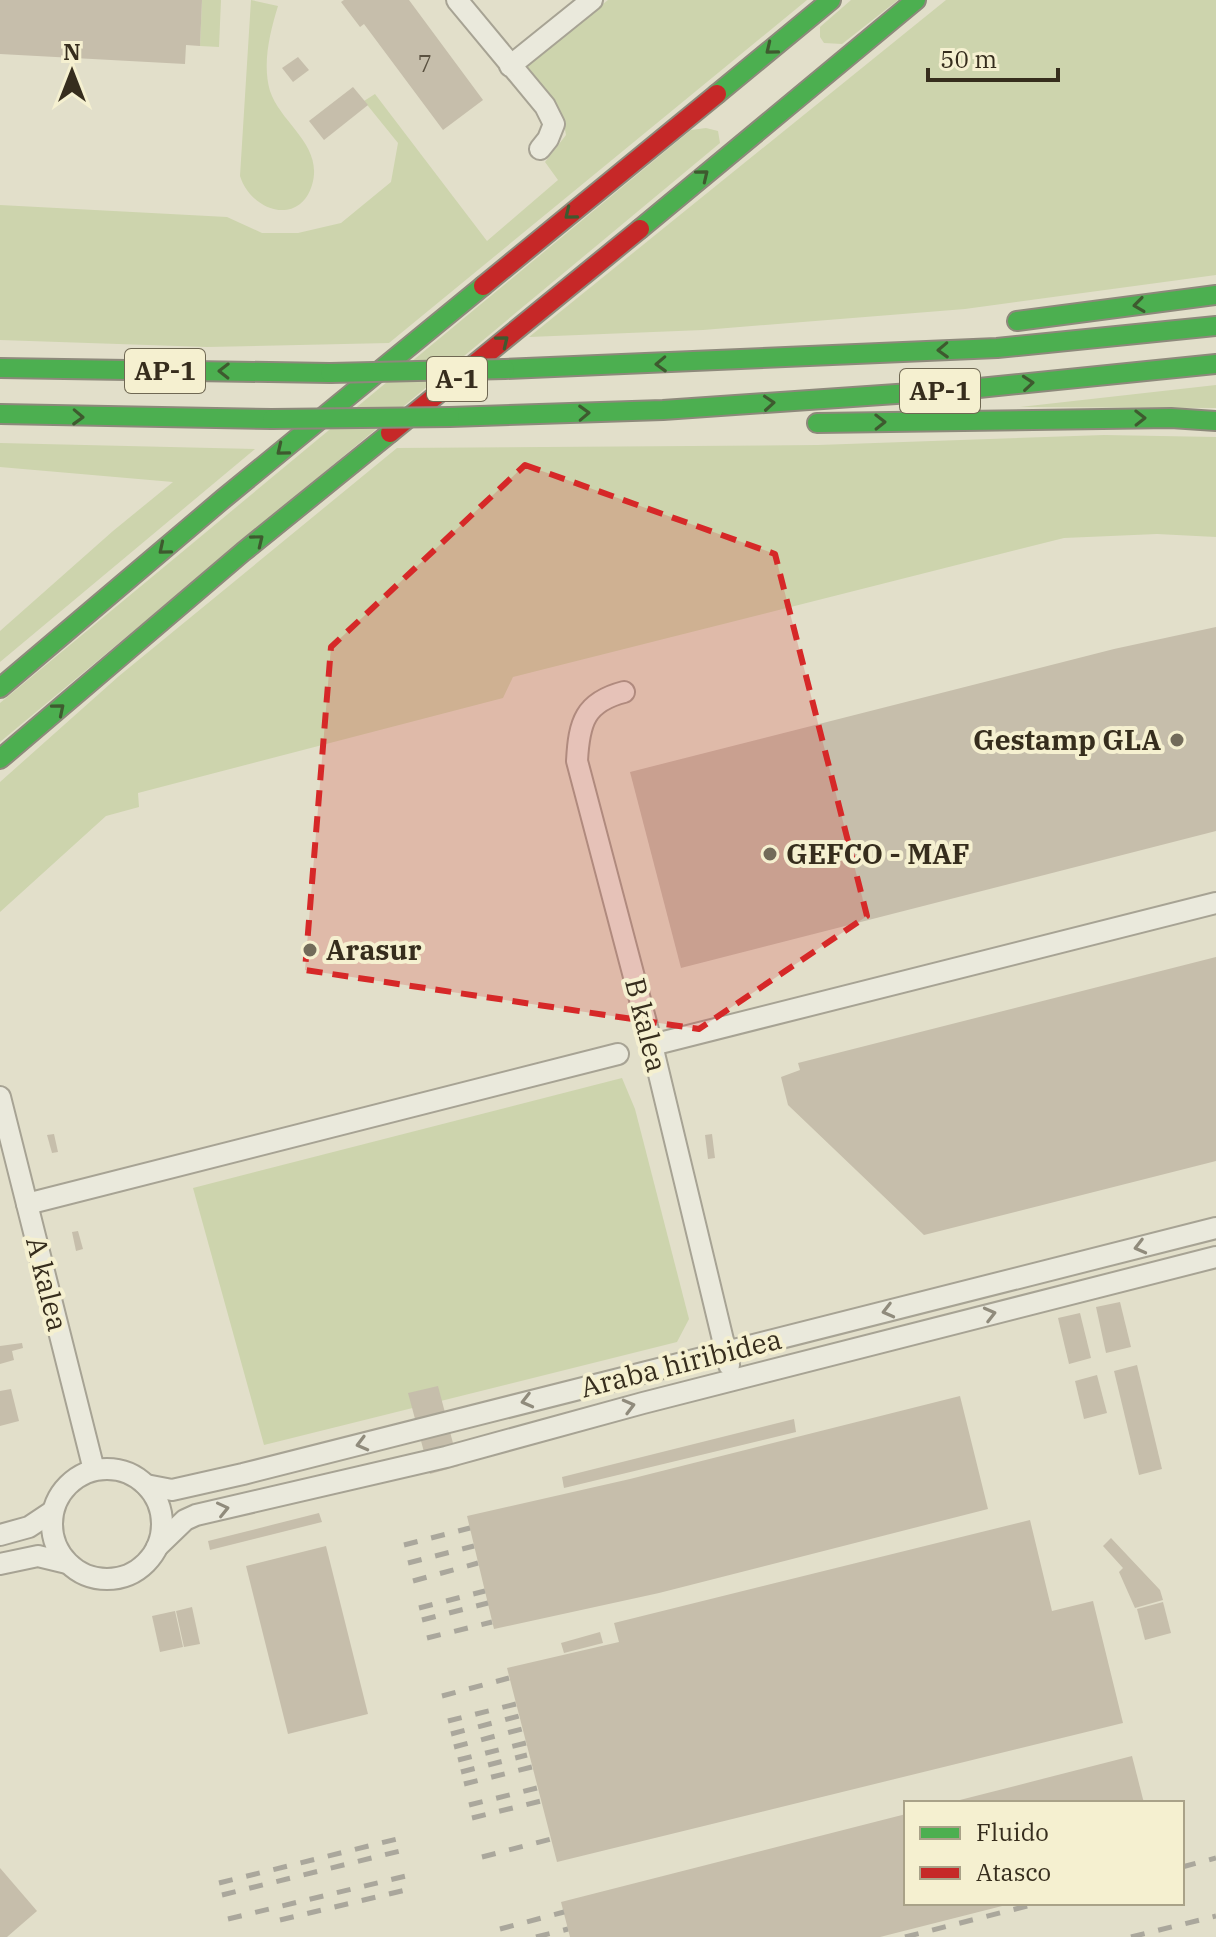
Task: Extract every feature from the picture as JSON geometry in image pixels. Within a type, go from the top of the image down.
[{"type":"highway","name":"A-1","points":[[0,688],[223,499],[831,0]]},
{"type":"highway","name":"A-1","points":[[0,759],[243,552],[916,0]]},
{"type":"highway","points":[[999,324],[1216,295]]},
{"type":"highway","name":"AP-1","points":[[0,368],[330,373],[691,363],[997,348],[1216,326]]},
{"type":"highway","points":[[851,353],[938,332]]},
{"type":"highway","name":"AP-1","points":[[0,414],[272,419],[663,410],[969,389],[1216,364]]},
{"type":"highway","points":[[663,410],[750,421]]},
{"type":"highway","points":[[796,423],[1171,418],[1216,421]]},
{"type":"street","points":[[457,0],[545,106],[554,124],[540,149]]},
{"type":"street","points":[[510,66],[592,0]]},
{"type":"street","name":"B kalea","points":[[624,692],[605,697],[591,710],[578,737],[577,761],[652,1045],[732,1380]]},
{"type":"street","points":[[652,1045],[1216,903]]},
{"type":"street","points":[[27,1204],[618,1054]]},
{"type":"street","name":"A kalea","points":[[0,1097],[94,1470]]},
{"type":"street","name":"Araba hiribidea","points":[[146,1485],[172,1490],[189,1487],[1216,1228]]},
{"type":"street","name":"Araba hiribidea","points":[[157,1547],[185,1520],[196,1515],[446,1457],[732,1380],[1216,1257]]},
{"type":"street","points":[[112,1469],[130,1474],[146,1485],[156,1498],[162,1531],[149,1559],[123,1577],[106,1579],[79,1572],[67,1563],[56,1547],[51,1529],[58,1497],[68,1485],[94,1470],[112,1469]]},
{"type":"street","points":[[0,1535],[29,1527],[53,1511]]},
{"type":"street","points":[[0,1564],[38,1556],[67,1563]]},
{"type":"highlighted area","points":[[525,465],[775,554],[867,916],[699,1029],[305,970],[331,647]]},
{"type":"green space","points":[[202,0],[221,0],[219,47],[200,46]]},
{"type":"green space","points":[[251,0],[278,6],[267,59],[270,91],[312,158],[312,185],[306,198],[286,210],[264,205],[254,198],[240,176]]},
{"type":"green space","points":[[608,0],[807,0],[389,343],[207,347],[0,340],[0,205],[227,217],[262,233],[298,233],[341,223],[391,182],[398,143],[364,101],[375,94],[487,241],[558,180],[545,162],[566,135],[563,118],[528,73],[527,65]]},
{"type":"green space","points":[[851,0],[898,0],[842,44],[824,43],[820,37],[820,27]]},
{"type":"green space","points":[[946,0],[1216,0],[1216,275],[965,309],[703,330],[529,337]]},
{"type":"green space","points":[[706,128],[718,131],[720,143],[0,742],[0,703],[691,130]]},
{"type":"green space","points":[[1216,385],[1216,408],[1020,407]]},
{"type":"green space","points":[[1104,435],[1216,437],[1216,537],[1157,534],[1064,538],[513,677],[503,698],[138,793],[139,807],[106,816],[0,912],[0,782],[119,676],[397,448],[818,445]]},
{"type":"green space","points":[[0,443],[255,449],[0,662],[0,631],[173,482],[0,467]]},
{"type":"green space","points":[[622,1078],[635,1109],[689,1319],[677,1342],[264,1445],[193,1188]]},
{"type":"building","points":[[0,0],[202,0],[200,46],[186,45],[185,64],[0,54]]},
{"type":"building","points":[[409,0],[483,100],[443,130],[364,24],[360,27],[341,2]]},
{"type":"building","points":[[298,57],[309,70],[293,82],[282,68]]},
{"type":"building","points":[[353,87],[368,105],[324,140],[309,121]]},
{"type":"building","points":[[1216,627],[1216,831],[681,968],[630,772],[1114,649]]},
{"type":"building","points":[[1216,957],[1216,1161],[924,1235],[788,1105],[781,1077],[800,1070],[798,1063]]},
{"type":"building","points":[[54,1134],[58,1152],[52,1153],[47,1135]]},
{"type":"building","points":[[712,1134],[715,1158],[708,1159],[705,1135]]},
{"type":"building","points":[[78,1231],[83,1249],[76,1251],[72,1232]]},
{"type":"building","points":[[1120,1302],[1131,1347],[1106,1353],[1096,1307]]},
{"type":"building","points":[[1080,1313],[1091,1358],[1069,1364],[1058,1318]]},
{"type":"building","points":[[22,1343],[23,1348],[12,1351],[14,1360],[0,1364],[0,1346]]},
{"type":"building","points":[[1137,1365],[1162,1469],[1139,1475],[1114,1371]]},
{"type":"building","points":[[1097,1375],[1107,1413],[1084,1419],[1075,1381]]},
{"type":"building","points":[[438,1386],[459,1466],[430,1474],[408,1393]]},
{"type":"building","points":[[11,1389],[19,1421],[0,1426],[0,1391]]},
{"type":"building","points":[[960,1396],[988,1509],[659,1593],[494,1629],[467,1516],[630,1479]]},
{"type":"building","points":[[794,1419],[796,1432],[564,1488],[562,1477]]},
{"type":"building","points":[[319,1513],[322,1522],[210,1550],[208,1541]]},
{"type":"building","points":[[1030,1520],[1052,1611],[1093,1601],[1123,1723],[557,1862],[507,1668],[619,1642],[614,1623]]},
{"type":"building","points":[[1111,1538],[1160,1590],[1163,1600],[1135,1608],[1119,1572],[1123,1568],[1103,1546]]},
{"type":"building","points":[[326,1546],[368,1714],[288,1734],[246,1566]]},
{"type":"building","points":[[1163,1602],[1171,1633],[1145,1640],[1137,1609]]},
{"type":"building","points":[[192,1607],[200,1644],[184,1647],[176,1611]]},
{"type":"building","points":[[175,1611],[183,1647],[160,1652],[152,1616]]},
{"type":"building","points":[[600,1632],[603,1643],[564,1653],[561,1643]]},
{"type":"building","points":[[1132,1756],[1143,1801],[956,1801]]},
{"type":"building","points":[[904,1815],[904,1905],[1006,1905],[880,1937],[570,1937],[561,1902]]},
{"type":"building","points":[[0,1868],[37,1911],[7,1937],[0,1937]]},
{"type":"railway","points":[[404,1545],[470,1528]]},
{"type":"railway","points":[[408,1563],[474,1546]]},
{"type":"railway","points":[[413,1581],[478,1563]]},
{"type":"railway","points":[[419,1608],[485,1591]]},
{"type":"railway","points":[[422,1620],[488,1603]]},
{"type":"railway","points":[[427,1638],[492,1622]]},
{"type":"railway","points":[[442,1696],[509,1678]]},
{"type":"railway","points":[[448,1721],[516,1704]]},
{"type":"railway","points":[[451,1734],[519,1716]]},
{"type":"railway","points":[[454,1747],[522,1729]]},
{"type":"railway","points":[[458,1760],[526,1743]]},
{"type":"railway","points":[[461,1772],[527,1755]]},
{"type":"railway","points":[[464,1784],[532,1767]]},
{"type":"railway","points":[[469,1805],[537,1788]]},
{"type":"railway","points":[[472,1818],[541,1801]]},
{"type":"railway","points":[[219,1883],[401,1838]]},
{"type":"railway","points":[[482,1857],[551,1839]]},
{"type":"railway","points":[[222,1895],[404,1850]]},
{"type":"railway","points":[[1184,1866],[1216,1858]]},
{"type":"railway","points":[[228,1919],[410,1875]]},
{"type":"railway","points":[[280,1920],[414,1888]]},
{"type":"railway","points":[[905,1937],[1031,1905]]},
{"type":"railway","points":[[500,1929],[564,1912]]},
{"type":"railway","points":[[1131,1937],[1216,1916]]},
{"type":"railway","points":[[536,1937],[568,1929]]},
{"type":"traffic: fast","points":[[717,94],[831,0]]},
{"type":"traffic: fast","points":[[640,229],[916,0]]},
{"type":"traffic: fast","points":[[0,688],[223,499],[483,286]]},
{"type":"traffic: fast","points":[[1017,321],[1216,295]]},
{"type":"traffic: fast","points":[[505,369],[997,348],[1216,326]]},
{"type":"traffic: fast","points":[[450,417],[663,410],[969,389],[1216,364]]},
{"type":"traffic: fast","points":[[0,368],[330,373]]},
{"type":"traffic: fast","points":[[330,373],[505,369]]},
{"type":"traffic: fast","points":[[0,414],[272,419]]},
{"type":"traffic: fast","points":[[272,419],[450,417]]},
{"type":"traffic: fast","points":[[817,423],[1171,418],[1216,421]]},
{"type":"traffic: fast","points":[[0,759],[243,552],[390,433]]},
{"type":"traffic: jam","points":[[483,286],[717,94]]},
{"type":"traffic: jam","points":[[390,433],[640,229]]},
{"type":"place","name":"Gestamp GLA","points":[[1177,740]]},
{"type":"place","name":"GEFCO - MAF","points":[[770,854]]},
{"type":"place","name":"Arasur","points":[[310,950]]}]
